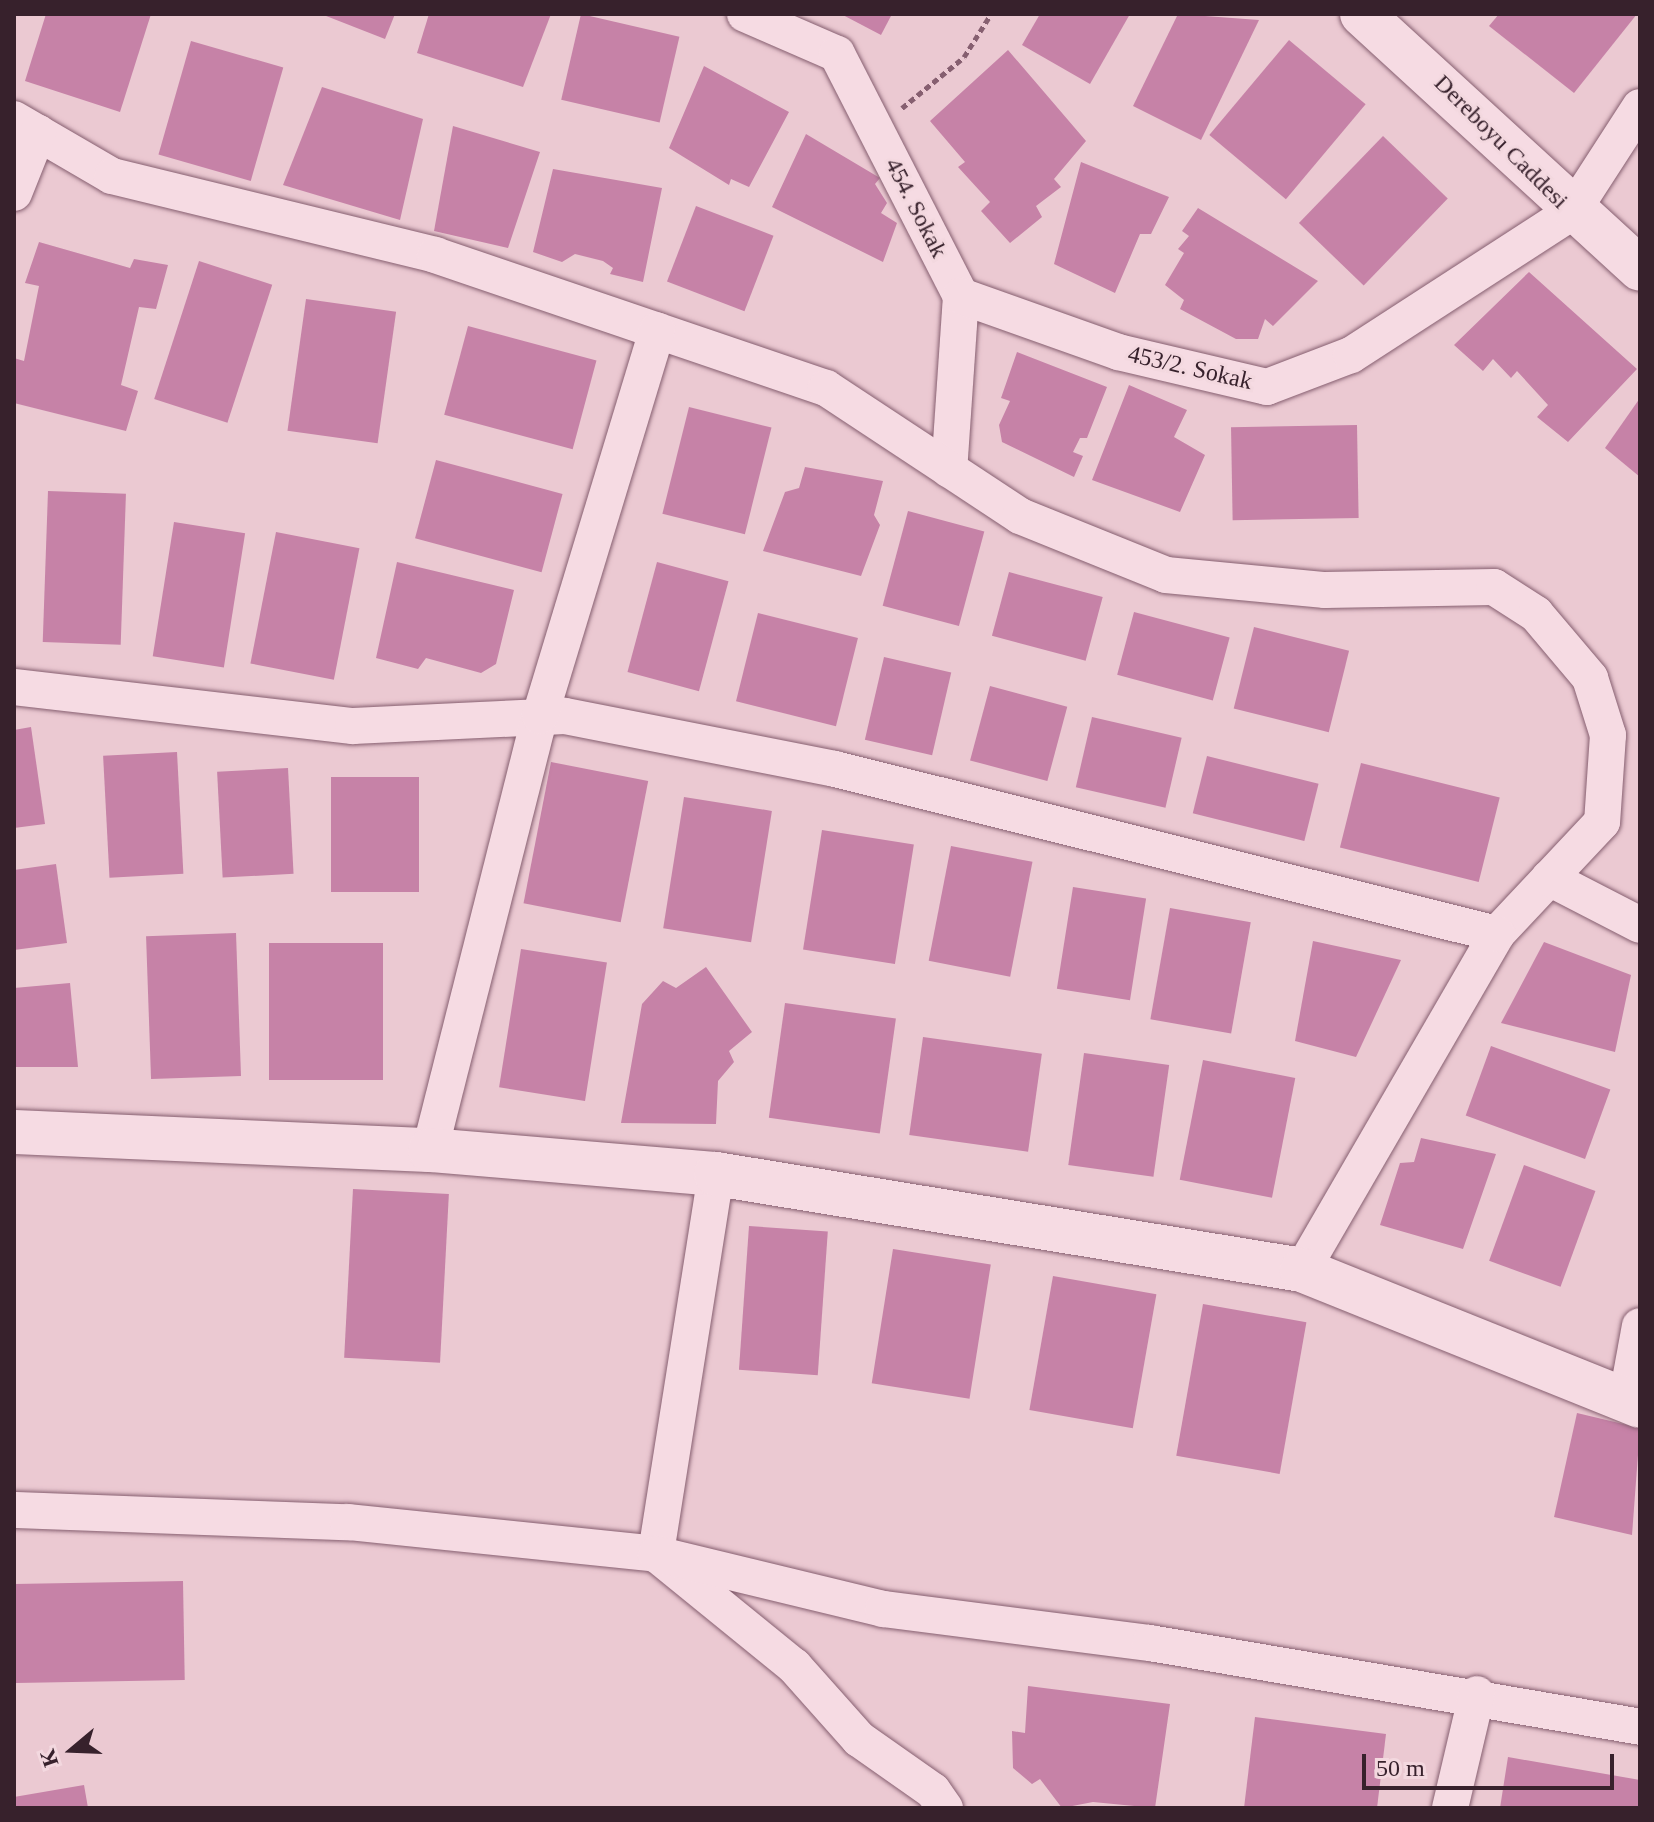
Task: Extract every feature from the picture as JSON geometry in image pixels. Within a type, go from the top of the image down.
[{"type":"street","name":"454. Sokak","points":[[745,14],[837,54],[961,296]]},
{"type":"street","name":"Dereboyu Caddesi","points":[[1362,14],[1437,77],[1572,212],[1640,269]]},
{"type":"street","points":[[1572,212],[1640,107]]},
{"type":"street","points":[[14,193],[26,126],[112,176],[435,255],[826,388],[1020,516],[1166,575],[1325,590],[1494,587],[1536,614],[1590,678],[1608,735],[1602,822],[1497,934],[1302,1270]]},
{"type":"street","name":"453/2. Sokak","points":[[961,296],[1118,352],[1267,387],[1351,355],[1572,212]]},
{"type":"street","points":[[949,470],[961,296]]},
{"type":"street","points":[[430,1150],[540,716],[657,330]]},
{"type":"street","points":[[14,687],[353,726],[540,716],[835,769],[1497,934]]},
{"type":"street","points":[[1549,878],[1640,925]]},
{"type":"street","points":[[14,1132],[430,1150],[716,1174],[1302,1270],[1633,1404],[1640,1326]]},
{"type":"street","points":[[656,1554],[716,1174]]},
{"type":"street","points":[[14,1510],[348,1522],[656,1554],[883,1609],[1477,1694],[1640,1727]]},
{"type":"street","points":[[656,1554],[794,1666],[859,1739],[933,1791],[945,1808]]},
{"type":"street","points":[[1450,1808],[1477,1694]]},
{"type":"path","points":[[876,130],[964,57],[991,14]]},
{"type":"building","points":[[46,14],[151,14],[120,112],[25,81]]},
{"type":"building","points":[[321,14],[395,14],[385,39]]},
{"type":"building","points":[[429,14],[551,14],[523,87],[417,53]]},
{"type":"building","points":[[581,14],[679,37],[660,122],[561,100]]},
{"type":"building","points":[[841,14],[892,14],[881,35]]},
{"type":"building","points":[[1040,14],[1130,14],[1090,84],[1022,45]]},
{"type":"building","points":[[1178,14],[1259,20],[1201,140],[1133,106]]},
{"type":"building","points":[[1499,14],[1637,14],[1574,93],[1489,26]]},
{"type":"building","points":[[1289,40],[1366,104],[1286,199],[1209,135]]},
{"type":"building","points":[[191,41],[283,67],[251,181],[158,154]]},
{"type":"building","points":[[1008,50],[1086,141],[1054,179],[1061,187],[1036,206],[1042,217],[1010,243],[981,211],[990,202],[958,167],[965,162],[930,121]]},
{"type":"building","points":[[704,66],[789,112],[749,187],[731,179],[729,185],[669,148]]},
{"type":"building","points":[[322,87],[423,119],[400,220],[283,185]]},
{"type":"building","points":[[453,126],[540,152],[508,248],[434,231]]},
{"type":"building","points":[[806,134],[880,178],[875,184],[887,203],[881,213],[897,223],[883,262],[772,207]]},
{"type":"building","points":[[1383,136],[1448,199],[1364,286],[1299,223]]},
{"type":"building","points":[[1081,162],[1169,197],[1151,234],[1140,234],[1115,293],[1054,264]]},
{"type":"building","points":[[553,169],[662,188],[643,282],[610,274],[613,268],[603,261],[575,254],[562,262],[533,252]]},
{"type":"building","points":[[696,206],[773,236],[744,311],[667,282]]},
{"type":"building","points":[[1198,208],[1318,281],[1273,326],[1265,319],[1258,339],[1236,339],[1180,309],[1184,300],[1165,285],[1184,253],[1178,249],[1189,236],[1182,231]]},
{"type":"building","points":[[39,242],[130,268],[134,259],[168,265],[156,309],[139,307],[121,385],[138,391],[126,431],[14,403],[14,358],[24,361],[39,286],[25,283]]},
{"type":"building","points":[[199,261],[272,285],[227,423],[154,399]]},
{"type":"building","points":[[1529,272],[1637,369],[1568,442],[1537,417],[1548,405],[1517,371],[1511,378],[1493,359],[1483,371],[1454,345]]},
{"type":"building","points":[[306,299],[396,312],[378,443],[287,431]]},
{"type":"building","points":[[468,326],[596,360],[573,449],[444,415]]},
{"type":"building","points":[[1017,352],[1107,387],[1087,438],[1080,438],[1073,452],[1083,456],[1074,477],[1002,442],[999,425],[1010,401],[1001,398]]},
{"type":"building","points":[[1129,385],[1187,410],[1174,437],[1205,455],[1180,512],[1092,480]]},
{"type":"building","points":[[1640,398],[1640,477],[1605,448]]},
{"type":"building","points":[[689,407],[771,428],[745,534],[662,514]]},
{"type":"building","points":[[1357,425],[1359,518],[1233,520],[1231,427]]},
{"type":"building","points":[[436,460],[563,494],[542,572],[415,538]]},
{"type":"building","points":[[805,467],[883,481],[874,515],[880,525],[861,576],[763,551],[785,492],[799,488]]},
{"type":"building","points":[[48,491],[126,494],[121,645],[43,642]]},
{"type":"building","points":[[908,511],[984,531],[959,626],[883,606]]},
{"type":"building","points":[[174,522],[245,533],[224,668],[153,656]]},
{"type":"building","points":[[276,532],[359,548],[334,680],[250,664]]},
{"type":"building","points":[[397,562],[514,590],[496,664],[481,673],[426,658],[418,669],[376,658]]},
{"type":"building","points":[[657,562],[728,581],[699,691],[627,672]]},
{"type":"building","points":[[1009,572],[1103,597],[1086,661],[992,636]]},
{"type":"building","points":[[1134,612],[1230,638],[1213,700],[1117,675]]},
{"type":"building","points":[[758,613],[858,638],[836,726],[736,701]]},
{"type":"building","points":[[1254,627],[1349,651],[1329,732],[1234,709]]},
{"type":"building","points":[[884,657],[951,673],[932,755],[865,740]]},
{"type":"building","points":[[990,686],[1067,707],[1047,781],[970,760]]},
{"type":"building","points":[[1092,717],[1182,738],[1165,808],[1076,787]]},
{"type":"building","points":[[31,727],[45,824],[14,828],[14,730]]},
{"type":"building","points":[[177,752],[183,874],[109,878],[103,756]]},
{"type":"building","points":[[1207,756],[1319,784],[1304,841],[1193,813]]},
{"type":"building","points":[[551,762],[648,781],[621,922],[524,903]]},
{"type":"building","points":[[1361,763],[1500,798],[1479,882],[1340,847]]},
{"type":"building","points":[[288,768],[294,874],[223,878],[217,772]]},
{"type":"building","points":[[331,777],[419,777],[419,892],[331,892]]},
{"type":"building","points":[[684,797],[772,811],[751,942],[663,928]]},
{"type":"building","points":[[822,830],[914,845],[895,964],[803,950]]},
{"type":"building","points":[[951,846],[1032,862],[1010,977],[929,961]]},
{"type":"building","points":[[56,864],[67,943],[14,950],[14,870]]},
{"type":"building","points":[[1073,887],[1146,899],[1130,1000],[1057,989]]},
{"type":"building","points":[[1170,908],[1251,922],[1231,1034],[1150,1019]]},
{"type":"building","points":[[236,933],[241,1076],[151,1079],[146,936]]},
{"type":"building","points":[[1313,941],[1401,960],[1356,1057],[1295,1041]]},
{"type":"building","points":[[1544,942],[1631,975],[1615,1052],[1501,1023]]},
{"type":"building","points":[[269,943],[383,943],[383,1080],[269,1080]]},
{"type":"building","points":[[521,949],[607,963],[585,1101],[499,1087]]},
{"type":"building","points":[[706,967],[752,1032],[729,1051],[734,1062],[718,1081],[716,1124],[621,1123],[642,1004],[663,981],[676,988]]},
{"type":"building","points":[[70,983],[78,1067],[14,1067],[14,988]]},
{"type":"building","points":[[785,1003],[896,1019],[880,1133],[769,1118]]},
{"type":"building","points":[[923,1037],[1042,1054],[1028,1152],[909,1135]]},
{"type":"building","points":[[1491,1046],[1610,1089],[1585,1159],[1466,1116]]},
{"type":"building","points":[[1084,1053],[1169,1065],[1153,1177],[1068,1165]]},
{"type":"building","points":[[1203,1060],[1295,1078],[1272,1198],[1180,1180]]},
{"type":"building","points":[[1421,1138],[1496,1154],[1463,1249],[1380,1225],[1400,1163],[1414,1162]]},
{"type":"building","points":[[1524,1165],[1595,1191],[1561,1287],[1489,1261]]},
{"type":"building","points":[[353,1189],[449,1194],[440,1363],[344,1358]]},
{"type":"building","points":[[749,1226],[828,1232],[818,1375],[739,1370]]},
{"type":"building","points":[[893,1249],[991,1264],[970,1399],[872,1383]]},
{"type":"building","points":[[1053,1276],[1156,1294],[1133,1428],[1029,1410]]},
{"type":"building","points":[[1203,1304],[1306,1322],[1280,1474],[1176,1456]]},
{"type":"building","points":[[1577,1413],[1640,1428],[1632,1535],[1554,1517]]},
{"type":"building","points":[[183,1581],[185,1680],[16,1683],[14,1584]]},
{"type":"building","points":[[1028,1686],[1170,1704],[1155,1808],[1093,1802],[1062,1808],[1040,1779],[1032,1784],[1013,1768],[1012,1731],[1025,1733]]},
{"type":"building","points":[[1255,1717],[1386,1734],[1377,1808],[1244,1808]]},
{"type":"building","points":[[1508,1757],[1640,1780],[1640,1808],[1500,1808]]},
{"type":"building","points":[[84,1785],[88,1808],[14,1808],[14,1797]]}]
